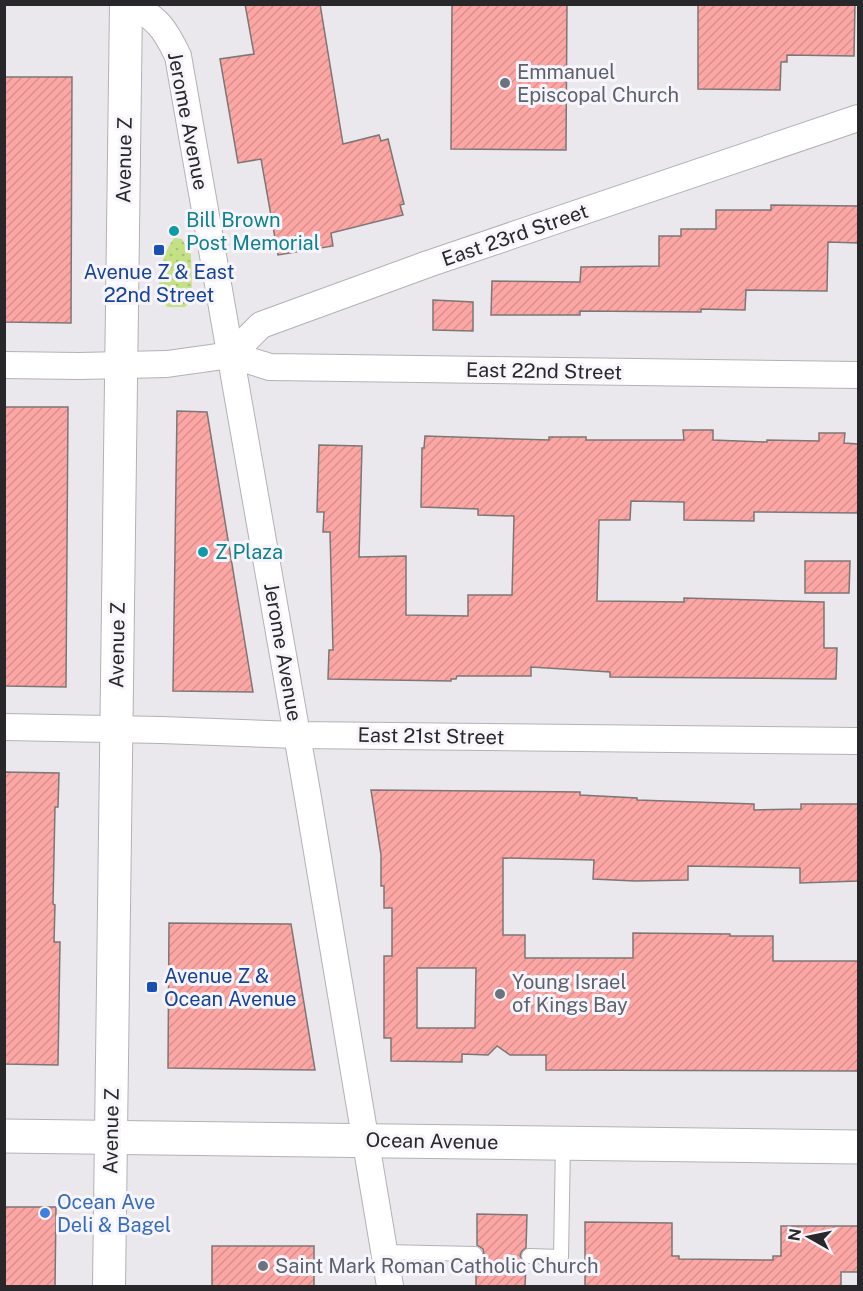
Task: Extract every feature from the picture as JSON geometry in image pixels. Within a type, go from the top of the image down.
[{"type":"main road","name":"Ocean Avenue","points":[[4,1136],[858,1147]]},
{"type":"street","name":"Jerome Avenue","points":[[128,4],[149,14],[168,34],[178,56],[297,735],[390,1287]]},
{"type":"street","name":"Avenue Z","points":[[109,1287],[128,4]]},
{"type":"street","name":"East 23rd Street","points":[[231,355],[261,325],[428,264],[858,118]]},
{"type":"street","points":[[4,365],[121,365],[181,362],[231,355]]},
{"type":"street","name":"East 22nd Street","points":[[231,355],[270,367],[858,375]]},
{"type":"street","name":"East 21st Street","points":[[4,727],[297,735],[858,741]]},
{"type":"lane","points":[[529,1256],[561,1257],[563,1143]]},
{"type":"lane","points":[[384,1252],[476,1254]]},
{"type":"green space","points":[[174,238],[182,239],[191,255],[192,299],[185,307],[167,307],[160,290],[162,263]]},
{"type":"building","points":[[245,4],[320,4],[343,144],[379,135],[381,141],[388,139],[404,204],[400,205],[403,215],[331,233],[333,246],[278,255],[261,159],[238,163],[220,59],[254,54]]},
{"type":"building","points":[[452,4],[567,4],[566,150],[451,149]]},
{"type":"building","points":[[698,4],[855,4],[854,56],[787,55],[787,62],[781,62],[780,90],[698,89]]},
{"type":"building","points":[[4,77],[72,77],[71,323],[4,322]]},
{"type":"building","points":[[771,205],[858,206],[858,243],[828,242],[827,291],[746,290],[745,310],[580,311],[580,315],[491,315],[492,281],[580,282],[581,267],[659,266],[659,236],[681,236],[681,229],[716,229],[716,210],[771,210]]},
{"type":"building","points":[[433,300],[473,302],[473,331],[433,330]]},
{"type":"building","points":[[4,407],[68,407],[66,687],[4,686]]},
{"type":"building","name":"Z Plaza","points":[[177,411],[207,412],[253,692],[173,691]]},
{"type":"building","points":[[683,430],[713,430],[713,440],[767,442],[767,440],[819,441],[819,433],[845,433],[844,443],[858,444],[858,513],[754,512],[754,521],[684,520],[684,502],[631,501],[630,520],[599,520],[597,601],[684,602],[684,598],[824,602],[824,648],[837,648],[836,679],[610,677],[610,672],[531,667],[531,676],[457,676],[451,681],[328,679],[329,650],[333,650],[330,532],[323,532],[324,512],[317,512],[319,445],[362,446],[359,557],[406,556],[406,615],[468,616],[468,595],[512,595],[514,516],[478,515],[478,509],[421,507],[422,448],[424,448],[425,436],[549,440],[549,437],[586,437],[586,440],[684,440]]},
{"type":"building","points":[[805,561],[850,561],[849,593],[805,593]]},
{"type":"building","points":[[4,772],[59,773],[58,807],[55,807],[53,904],[55,905],[54,942],[60,942],[58,1065],[4,1064]]},
{"type":"building","points":[[371,790],[580,792],[580,795],[637,798],[637,800],[754,804],[754,810],[801,809],[801,804],[858,804],[858,881],[800,883],[800,868],[688,866],[688,880],[593,879],[594,860],[503,858],[503,935],[525,935],[525,958],[633,958],[633,933],[773,936],[773,961],[858,961],[858,1071],[546,1070],[546,1055],[510,1055],[497,1046],[488,1055],[462,1054],[462,1062],[391,1061],[391,1038],[384,1038],[384,956],[392,956],[392,908],[384,908],[381,855]],"holes":[[[417,968],[476,968],[475,1028],[417,1028]]]},
{"type":"building","points":[[169,923],[291,924],[315,1070],[168,1068]]},
{"type":"building","points":[[4,1207],[56,1207],[55,1287],[4,1287]]},
{"type":"building","points":[[477,1214],[527,1215],[526,1248],[520,1256],[526,1264],[525,1287],[476,1287],[476,1263],[484,1255],[483,1249],[477,1245]]},
{"type":"building","points":[[585,1222],[672,1223],[672,1256],[679,1256],[679,1259],[773,1260],[773,1256],[781,1256],[781,1226],[858,1226],[858,1272],[841,1272],[841,1287],[585,1287]]},
{"type":"building","name":"Saint Mark Roman Catholic Church","points":[[212,1246],[314,1246],[314,1287],[212,1287]]},
{"type":"place","name":"Emmanuel Episcopal Church","points":[[505,83]]},
{"type":"place","name":"Bill Brown Post Memorial","points":[[174,231]]},
{"type":"place","name":"Avenue Z & East 22nd Street","points":[[159,250]]},
{"type":"place","name":"Z Plaza","points":[[203,552]]},
{"type":"place","name":"Avenue Z & Ocean Avenue","points":[[152,987]]},
{"type":"place","name":"Young Israel of Kings Bay","points":[[500,994]]},
{"type":"place","name":"Ocean Ave Deli & Bagel","points":[[45,1213]]},
{"type":"place","name":"Saint Mark Roman Catholic Church","points":[[263,1266]]}]
